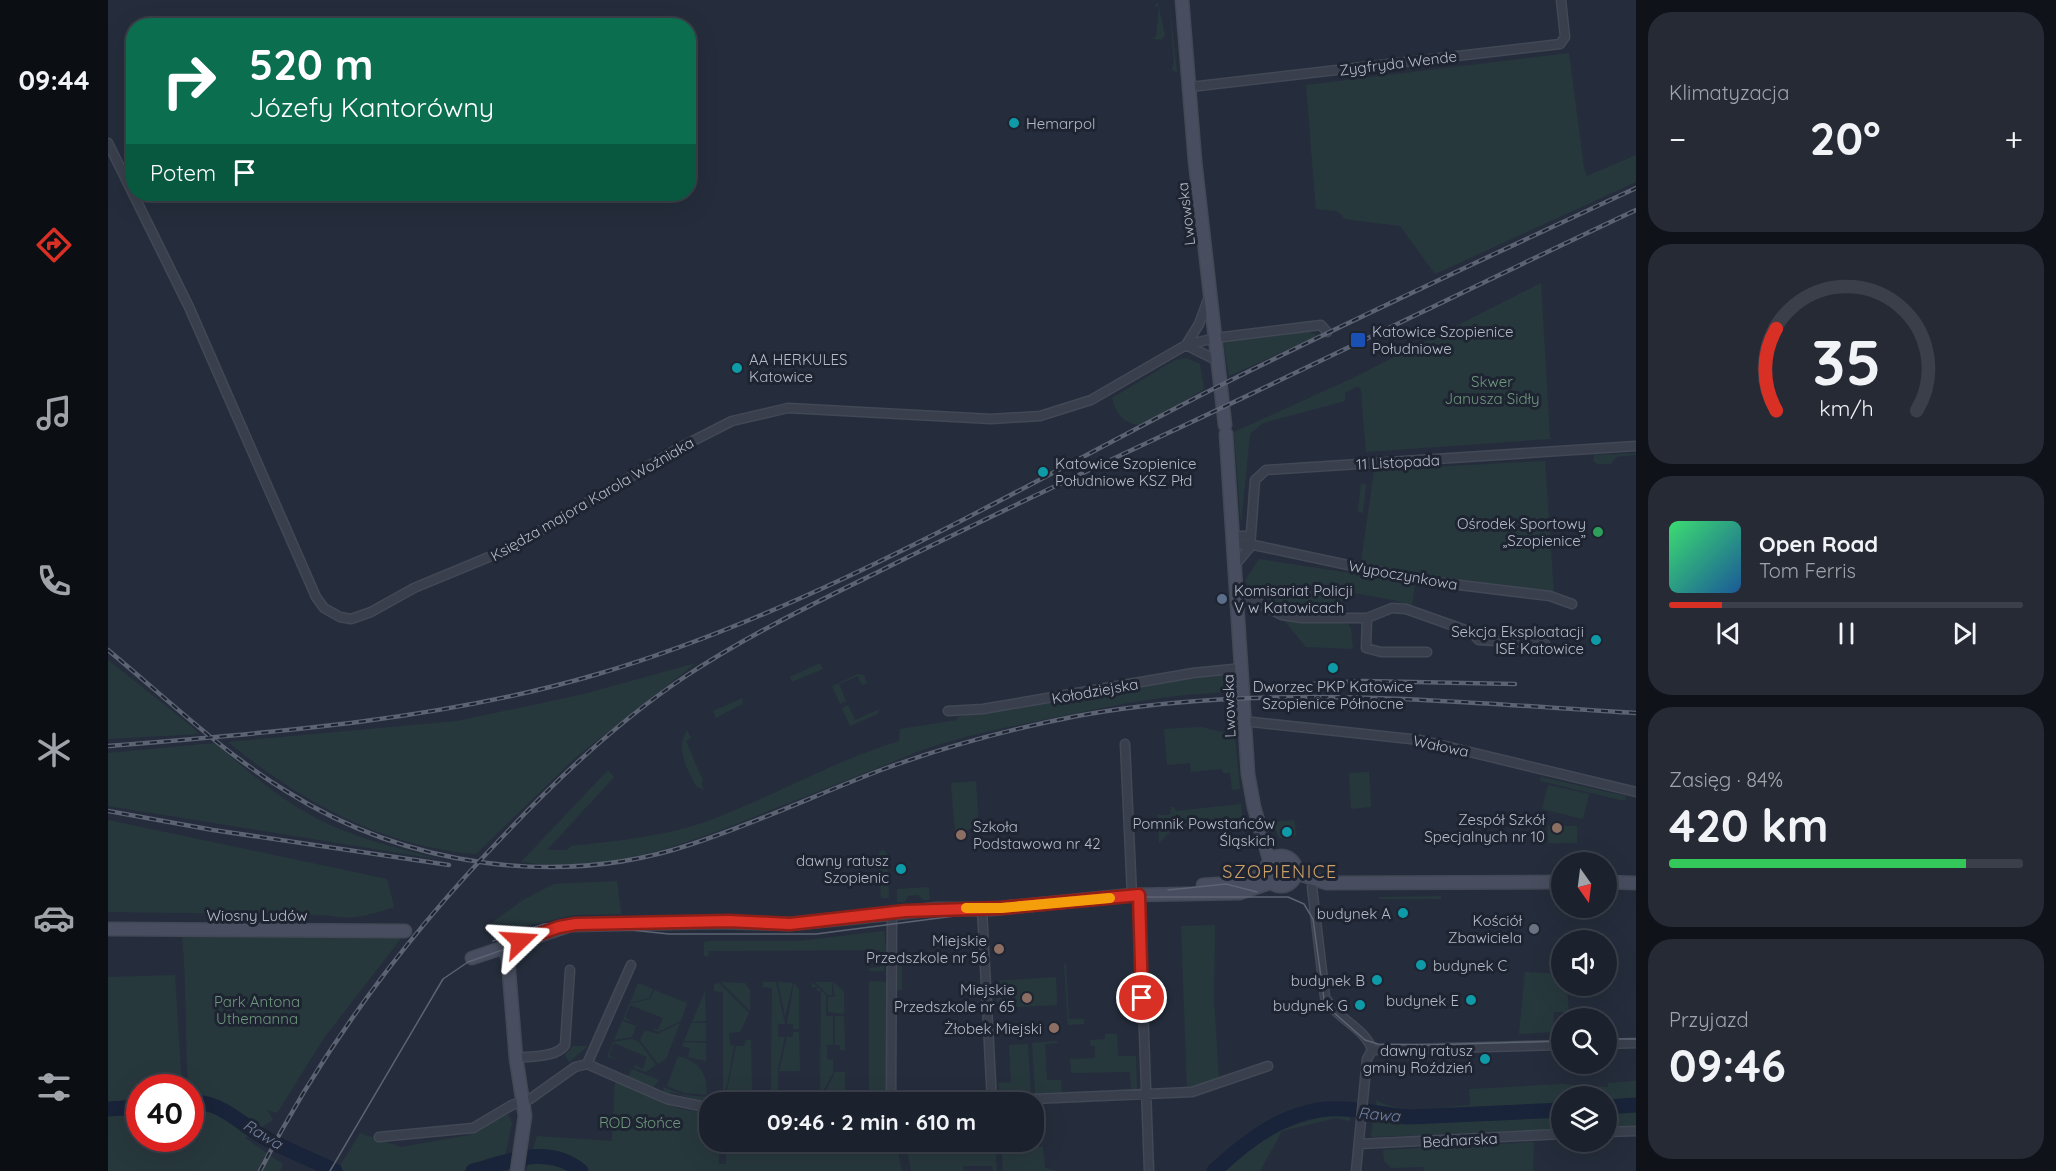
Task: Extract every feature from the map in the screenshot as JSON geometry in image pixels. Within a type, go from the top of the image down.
[{"type":"street","name":"Lwowska","points":[[1182,0],[1194,155],[1225,429],[1236,564],[1243,721],[1250,786],[1272,868]]},
{"type":"street","name":"Zygfryda Wende","points":[[1190,87],[1560,44],[1565,37],[1561,0]]},
{"type":"street","name":"Księdza majora Karola Woźniaka","points":[[108,143],[126,179]]},
{"type":"street","name":"Księdza majora Karola Woźniaka","points":[[137,201],[189,307],[316,597],[324,608],[340,617],[358,617],[414,588],[513,547],[679,448],[732,421],[788,408],[991,419],[1040,416],[1091,400],[1186,345],[1215,338],[1321,325],[1327,332]]},
{"type":"street","points":[[1210,293],[1199,324],[1186,345],[1218,361]]},
{"type":"street","name":"11 Listopada","points":[[1250,544],[1255,480],[1266,470],[1636,446]]},
{"type":"street","name":"Wypoczynkowa","points":[[1234,544],[1250,544]]},
{"type":"street","name":"Wypoczynkowa","points":[[1234,544],[1250,544],[1418,580],[1550,596],[1572,604]]},
{"type":"street","points":[[1236,564],[1250,544]]},
{"type":"street","points":[[1238,598],[1246,597],[1282,615],[1296,617],[1367,618],[1392,608],[1406,609],[1472,632],[1479,640],[1545,644]]},
{"type":"street","points":[[1367,618],[1366,648],[1382,652],[1427,652]]},
{"type":"street","name":"Kołodziejska","points":[[948,711],[983,709],[1193,673],[1242,668]]},
{"type":"street","name":"Wałowa","points":[[1243,721],[1420,740],[1636,792]]},
{"type":"street","points":[[1125,744],[1136,895],[1149,1171]]},
{"type":"street","points":[[472,957],[571,924],[719,921],[790,924],[944,908],[982,909],[1136,895],[1240,893],[1272,868],[1293,862],[1293,878]]},
{"type":"street","points":[[1272,868],[1282,885],[1293,878],[1326,883],[1551,882]]},
{"type":"street","points":[[1293,878],[1312,887],[1326,883]]},
{"type":"street","points":[[1617,882],[1636,883]]},
{"type":"street","points":[[1312,887],[1325,998],[1333,1009],[1368,1039],[1372,1050],[1367,1059],[1356,1171]]},
{"type":"street","points":[[982,909],[991,1092]]},
{"type":"street","points":[[891,1092],[892,912]]},
{"type":"street","name":"Wiosny Ludów","points":[[108,928],[405,931]]},
{"type":"street","points":[[504,947],[507,956],[516,1058],[525,1121],[517,1171]]},
{"type":"street","points":[[587,1064],[631,965]]},
{"type":"street","points":[[516,1058],[552,1053],[561,1050],[565,1045],[570,970]]},
{"type":"street","points":[[1617,1044],[1636,1044]]},
{"type":"street","points":[[1372,1050],[1551,1046]]},
{"type":"street","points":[[379,1137],[462,1131],[530,1099],[575,1067],[587,1064],[667,1099],[699,1106]]},
{"type":"street","points":[[1044,1100],[1192,1092],[1268,1066]]},
{"type":"street","points":[[1617,1132],[1636,1131]]},
{"type":"street","name":"Bednarska","points":[[1359,1144],[1551,1135]]},
{"type":"green space","points":[[1169,0],[1177,72],[1172,70],[1174,62]]},
{"type":"green space","points":[[1159,7],[1165,35],[1161,40],[1150,38],[1156,37]]},
{"type":"green space","points":[[1569,53],[1584,168],[1587,176],[1636,155],[1636,182],[1435,274],[1400,226],[1345,219],[1337,211],[1316,209],[1306,85]]},
{"type":"green space","name":"Skwer Janusza Sidły","points":[[1541,283],[1550,439],[1366,452],[1361,390],[1358,386],[1345,393],[1345,401],[1263,423],[1250,434],[1241,524],[1234,432],[1355,377]]},
{"type":"green space","points":[[1308,331],[1318,336],[1229,376],[1223,341]]},
{"type":"green space","points":[[1186,358],[1200,364],[1204,389],[1143,426],[1122,418],[1112,398],[1175,360]]},
{"type":"green space","points":[[1595,453],[1598,455],[1636,453],[1636,455],[1616,457],[1611,464],[1598,464],[1593,461]]},
{"type":"green space","points":[[1545,461],[1554,594],[1429,577],[1361,563],[1374,470]]},
{"type":"green space","points":[[1361,483],[1366,485],[1363,513],[1358,512]]},
{"type":"green space","points":[[1259,559],[1415,583],[1412,607],[1393,600],[1343,591],[1342,615],[1351,628],[1353,649],[1306,647],[1282,618],[1288,608],[1247,601],[1246,579]]},
{"type":"green space","points":[[108,660],[190,725],[199,734],[108,739]]},
{"type":"green space","points":[[696,663],[576,757],[476,854],[441,850],[408,842],[343,817],[283,783],[228,742],[457,721],[584,694]]},
{"type":"green space","points":[[820,663],[823,669],[792,682],[790,677]]},
{"type":"green space","points":[[858,674],[864,675],[867,683],[862,685],[858,676],[839,684],[846,701],[840,704],[832,686]]},
{"type":"green space","points":[[1227,675],[1233,680],[1236,692],[1141,701],[958,739],[907,756],[714,832],[652,852],[587,864],[554,865],[521,862],[608,770],[614,777],[547,850],[567,850],[571,846],[655,835],[705,822],[849,759],[899,741],[900,729],[957,720],[957,717],[969,714],[1187,679]]},
{"type":"green space","points":[[743,698],[742,704],[716,718],[713,711]]},
{"type":"green space","points":[[848,705],[855,720],[880,709],[877,714],[850,726],[842,708]]},
{"type":"green space","points":[[1201,727],[1235,735],[1240,789],[1232,790],[1230,773],[1223,773],[1222,769],[1191,772],[1190,763],[1167,765],[1164,729]]},
{"type":"green space","points":[[687,730],[691,738],[686,741],[703,781],[701,782],[704,790],[696,786],[682,752]]},
{"type":"green space","points":[[215,743],[273,791],[320,820],[363,838],[443,860],[108,806],[108,753]]},
{"type":"green space","points":[[1369,772],[1371,807],[1351,809],[1349,773]]},
{"type":"green space","points":[[1541,777],[1626,796],[1625,801],[1540,781]]},
{"type":"green space","points":[[976,781],[979,829],[955,831],[951,783]]},
{"type":"green space","points":[[1548,785],[1589,794],[1583,819],[1542,809]]},
{"type":"green space","points":[[1241,804],[1244,833],[1221,822],[1197,823],[1174,828],[1159,843],[1158,815],[1170,815],[1171,807],[1174,807],[1176,811]]},
{"type":"green space","points":[[108,820],[387,879],[394,907],[369,915],[352,917],[108,912]]},
{"type":"green space","points":[[1294,820],[1295,826],[1303,826],[1295,827],[1296,836],[1279,838],[1272,822]]},
{"type":"green space","points":[[1548,826],[1577,826],[1577,843],[1548,843]]},
{"type":"green space","points":[[884,850],[887,854],[889,898],[881,898],[879,855],[880,851]]},
{"type":"green space","points":[[1282,863],[1288,865],[1290,871],[1288,877],[1282,879],[1276,877],[1274,871],[1276,865]]},
{"type":"green space","points":[[617,881],[621,914],[573,915],[495,934],[490,924],[523,900],[554,884]]},
{"type":"green space","points":[[929,887],[930,900],[923,900],[918,895],[908,896],[905,902],[897,902],[897,889]]},
{"type":"green space","points":[[1441,896],[1441,899],[1379,899],[1379,897]]},
{"type":"green space","points":[[1215,925],[1214,1001],[1219,1079],[1187,1088],[1181,926]]},
{"type":"green space","points":[[884,931],[886,949],[884,971],[869,971],[869,968],[880,967],[880,950],[709,951],[708,956],[704,956],[704,942],[709,941],[798,941]]},
{"type":"green space","name":"Park Antona Uthemanna","points":[[182,935],[402,937],[324,1038],[277,1113],[267,1110],[273,1120],[245,1138],[283,1164],[280,1171],[108,1171],[108,1112],[126,1111],[126,1152],[204,1152],[204,1074],[188,1074]]},
{"type":"green space","points":[[897,953],[902,953],[902,990],[897,990]]},
{"type":"green space","points":[[1066,963],[1069,1019],[1084,1019],[1084,1024],[1068,1025],[1064,966]]},
{"type":"green space","points":[[1525,972],[1551,973],[1551,996],[1568,996],[1569,1008],[1551,1008],[1551,1032],[1519,1034]]},
{"type":"green space","points":[[175,975],[181,1074],[126,1074],[126,1104],[108,1106],[108,977]]},
{"type":"green space","points":[[1056,977],[1057,1005],[997,1008],[996,981]]},
{"type":"green space","points":[[869,981],[888,982],[886,1092],[856,1092],[869,1091]]},
{"type":"green space","points":[[721,982],[745,983],[750,990],[750,1011]]},
{"type":"green space","points":[[763,982],[776,982],[785,1024],[778,1024],[778,1037],[785,1037],[778,1069],[778,1092],[771,1092],[772,988],[763,987]]},
{"type":"green space","points":[[778,982],[793,983],[785,1016]]},
{"type":"green space","points":[[812,982],[826,995],[826,1016],[833,1016],[833,1045],[827,1045],[827,1059],[833,1060],[833,1073],[823,1092],[820,1092],[821,991],[817,991],[817,987],[812,987]]},
{"type":"green space","points":[[815,982],[832,982],[832,995],[828,995]]},
{"type":"green space","points":[[833,982],[844,991],[844,1014],[828,1012],[828,997],[838,996],[834,995]]},
{"type":"green space","points":[[638,983],[653,989],[649,998],[630,1003]]},
{"type":"green space","points":[[719,983],[749,1013],[740,1032],[729,1033],[730,1045],[734,1046],[727,1086],[724,1092],[723,992],[714,991],[714,984]]},
{"type":"green space","points":[[794,983],[799,990],[799,1029],[793,1029],[793,1024],[787,1024]]},
{"type":"green space","points":[[654,990],[687,1003],[681,1021],[658,1032],[651,1028],[658,1030],[663,1018],[630,1005],[625,1017],[631,1022],[623,1019],[629,1004],[650,999]]},
{"type":"green space","points":[[705,991],[706,1021],[692,1022]]},
{"type":"green space","points":[[835,1016],[844,1016],[845,1050],[840,1050],[840,1045],[835,1045]]},
{"type":"green space","points":[[622,1021],[636,1026],[632,1037],[614,1040]]},
{"type":"green space","points":[[680,1023],[666,1059],[658,1064],[640,1040],[645,1030],[657,1034]]},
{"type":"green space","points":[[691,1023],[706,1023],[706,1041],[684,1041]]},
{"type":"green space","points":[[793,1032],[799,1032],[800,1071],[779,1071],[787,1037],[793,1037]]},
{"type":"green space","points":[[1105,1034],[1117,1034],[1118,1056],[1136,1056],[1137,1089],[1131,1089],[1130,1072],[1071,1073],[1070,1059],[1095,1058],[1095,1046],[1091,1046],[1090,1040],[1105,1039]]},
{"type":"green space","points":[[632,1039],[639,1042],[656,1065],[645,1072],[634,1068],[635,1065],[643,1069],[647,1057],[614,1043],[609,1055],[616,1059],[607,1057],[613,1042]]},
{"type":"green space","points":[[746,1040],[751,1040],[752,1092],[727,1092],[736,1046],[744,1046]]},
{"type":"green space","points":[[1056,1041],[1059,1043],[1045,1044],[1047,1080],[1061,1080],[1062,1092],[1035,1092],[1032,1043]]},
{"type":"green space","points":[[684,1042],[706,1043],[706,1061],[688,1057],[690,1048],[682,1046]]},
{"type":"green space","points":[[1028,1044],[1031,1092],[1000,1092],[998,1083],[1011,1082],[1009,1045]]},
{"type":"green space","points":[[573,1046],[588,1046],[569,1062],[565,1055]]},
{"type":"green space","points":[[678,1056],[686,1058],[701,1070],[706,1080],[707,1092],[699,1092],[699,1094],[685,1093],[667,1086]]},
{"type":"green space","points":[[632,1069],[659,1080],[653,1088],[628,1077]]},
{"type":"green space","points":[[835,1072],[845,1072],[845,1092],[825,1092]]},
{"type":"green space","name":"ROD Słońce","points":[[615,1081],[677,1108],[699,1112],[699,1152],[720,1152],[719,1164],[726,1164],[727,1152],[898,1152],[902,1171],[526,1171],[537,1136],[612,1141]]},
{"type":"green space","points":[[1636,1081],[1636,1101],[1617,1102],[1617,1086],[1608,1086],[1608,1083]]},
{"type":"green space","points":[[1561,1084],[1592,1086],[1551,1086],[1551,1106],[1408,1113],[1377,1108],[1376,1100],[1398,1108],[1434,1109],[1470,1105],[1469,1089]]},
{"type":"green space","points":[[663,1087],[683,1095],[699,1096],[699,1102],[691,1102],[690,1098],[672,1092],[669,1095],[664,1093]]},
{"type":"green space","points":[[1636,1110],[1636,1127],[1617,1128],[1617,1112]]},
{"type":"green space","points":[[508,1114],[512,1123],[502,1171],[337,1171],[360,1133],[401,1147],[469,1135]]},
{"type":"green space","points":[[1333,1115],[1350,1116],[1350,1121],[1336,1118],[1282,1131],[1260,1171],[1226,1171],[1251,1149],[1275,1134],[1288,1128],[1301,1123]]},
{"type":"green space","points":[[1551,1116],[1551,1130],[1371,1137],[1373,1120],[1391,1123]]},
{"type":"green space","points":[[1534,1142],[1533,1171],[1424,1171],[1423,1167],[1391,1168],[1384,1161],[1383,1150]]},
{"type":"green space","points":[[907,1152],[996,1152],[997,1171],[993,1171],[992,1166],[963,1166],[963,1171],[911,1171]]},
{"type":"green space","points":[[1002,1152],[1043,1152],[1045,1168],[1057,1171],[1003,1171]]},
{"type":"waterway","name":"Rawa","points":[[204,1104],[219,1108],[269,1140],[335,1171]]},
{"type":"waterway","name":"Rawa","points":[[1617,1106],[1636,1105]]},
{"type":"waterway","name":"Rawa","points":[[108,1109],[126,1108]]},
{"type":"waterway","name":"Rawa","points":[[1214,1171],[1258,1135],[1307,1112],[1345,1109],[1410,1117],[1551,1111]]},
{"type":"waterway","name":"Rawa","points":[[473,1171],[515,1159],[542,1156],[555,1158],[581,1171]]},
{"type":"tram line","points":[[1168,890],[1226,884],[1257,892]]},
{"type":"tram line","points":[[330,1171],[443,979],[468,962],[560,930],[631,930],[669,934],[816,934],[1001,910],[1137,897],[1288,897],[1304,904],[1313,919],[1324,999],[1332,1011],[1365,1040],[1378,1044],[1429,1045],[1551,1041]]},
{"type":"tram line","points":[[493,941],[544,924],[562,923]]},
{"type":"tram line","points":[[1617,1039],[1636,1039]]},
{"type":"railway","points":[[108,746],[293,730],[417,714],[539,690],[678,648],[834,583],[986,508],[1211,390],[1636,188]]},
{"type":"railway","points":[[260,1171],[285,1124],[340,1035],[436,909],[508,831],[570,769],[636,712],[683,678],[780,621],[916,553],[1636,210]]},
{"type":"railway","points":[[108,650],[239,759],[286,791],[332,817],[381,837],[431,853],[483,862],[536,867],[589,865],[641,858],[716,836],[881,770],[953,746],[1052,721],[1147,706],[1286,697],[1356,698],[1636,713]]},
{"type":"railway","points":[[1312,684],[1363,681],[1515,684]]},
{"type":"railway","points":[[108,811],[213,830],[449,865]]},
{"type":"slow traffic","points":[[966,908],[991,909],[1110,898]]},
{"type":"place","name":"Hemarpol","points":[[1014,123]]},
{"type":"place","name":"Katowice Szopienice Południowe","points":[[1358,340]]},
{"type":"place","name":"AA HERKULES Katowice","points":[[737,368]]},
{"type":"place","name":"Katowice Szopienice Południowe KSZ Płd","points":[[1043,472]]},
{"type":"place","name":"Ośrodek Sportowy „Szopienice”","points":[[1598,532]]},
{"type":"place","name":"Komisariat Policji V w Katowicach","points":[[1222,599]]},
{"type":"place","name":"Sekcja Eksploatacji ISE Katowice","points":[[1596,640]]},
{"type":"place","name":"Dworzec PKP Katowice Szopienice Północne","points":[[1333,668]]},
{"type":"place","name":"Zespół Szkół Specjalnych nr 10","points":[[1557,828]]},
{"type":"place","name":"Pomnik Powstańców Śląskich","points":[[1287,832]]},
{"type":"place","name":"Szkoła Podstawowa nr 42","points":[[961,835]]},
{"type":"place","name":"dawny ratusz Szopienic","points":[[901,869]]},
{"type":"place","name":"budynek A","points":[[1403,913]]},
{"type":"place","name":"Kościół Zbawiciela","points":[[1534,929]]},
{"type":"place","name":"Miejskie Przedszkole nr 56","points":[[999,949]]},
{"type":"place","name":"budynek C","points":[[1421,965]]},
{"type":"place","name":"budynek B","points":[[1377,980]]},
{"type":"place","name":"Miejskie Przedszkole nr 65","points":[[1027,998]]},
{"type":"place","name":"budynek E","points":[[1471,1000]]},
{"type":"place","name":"budynek G","points":[[1360,1005]]},
{"type":"place","name":"Żłobek Miejski","points":[[1054,1028]]},
{"type":"place","name":"dawny ratusz gminy Roździeń","points":[[1485,1059]]},
{"type":"district","name":"SZOPIENICE","points":[[1280,871]]},
{"type":"route","points":[[520,941],[548,930],[576,924],[729,921],[790,924],[844,920],[905,911],[944,908],[991,909],[1139,895],[1142,998]]}]
